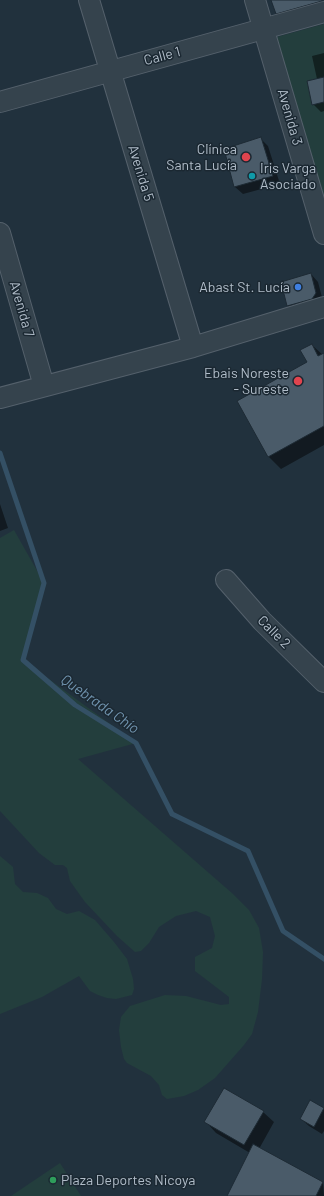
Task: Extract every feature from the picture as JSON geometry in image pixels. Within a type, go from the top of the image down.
[{"type":"street","name":"Avenida 5","points":[[89,0],[193,347]]},
{"type":"street","name":"Avenida 3","points":[[255,0],[324,234]]},
{"type":"street","name":"Calle 1","points":[[0,102],[110,70],[324,12]]},
{"type":"street","name":"Avenida 7","points":[[0,233],[44,386]]},
{"type":"street","points":[[0,398],[193,347],[324,307]]},
{"type":"street","name":"Calle 2","points":[[226,580],[262,621],[324,682]]},
{"type":"green space","points":[[324,24],[324,201],[277,37]]},
{"type":"green space","points":[[14,530],[44,583],[23,660],[136,743],[78,759],[233,894],[249,910],[259,928],[263,952],[262,979],[258,1012],[252,1034],[215,1078],[198,1090],[184,1096],[167,1099],[162,1095],[159,1085],[151,1076],[127,1063],[124,1059],[121,1047],[119,1030],[121,1017],[130,1006],[165,995],[186,996],[221,1005],[229,1004],[229,997],[195,971],[195,957],[212,948],[215,936],[210,917],[196,911],[176,916],[159,927],[149,943],[141,951],[135,952],[117,936],[85,902],[70,881],[67,868],[63,865],[55,865],[39,853],[0,811],[0,538]]},
{"type":"green space","points":[[0,856],[13,867],[15,884],[23,892],[37,893],[48,898],[56,909],[67,914],[79,911],[95,920],[127,959],[133,979],[134,989],[132,995],[116,999],[98,995],[90,991],[79,976],[42,997],[0,1014]]},
{"type":"green space","name":"Plaza Deportes Nicoya","points":[[60,1163],[81,1196],[11,1196]]},
{"type":"building","points":[[271,0],[322,0],[322,1],[276,14]]},
{"type":"building","points":[[324,77],[324,102],[312,105],[307,81]]},
{"type":"building","name":"Clínica Santa Lucía","points":[[261,137],[273,176],[234,187],[224,149]]},
{"type":"building","name":"Abast St. Lucía","points":[[311,273],[316,293],[312,299],[287,306],[281,282]]},
{"type":"building","name":"Ebais Noreste - Sureste","points":[[312,344],[318,356],[324,353],[324,426],[268,457],[237,401],[307,362],[300,350]]},
{"type":"building","points":[[224,1088],[264,1111],[244,1145],[204,1122]]},
{"type":"building","points":[[310,1100],[324,1108],[314,1127],[300,1119]]},
{"type":"building","points":[[253,1144],[323,1182],[316,1196],[227,1196]]},
{"type":"waterway","name":"Quebrada Chío","points":[[0,453],[44,583],[23,660],[75,705],[136,743],[172,814],[248,851],[283,931],[324,959]]},
{"type":"place","name":"Clínica Santa Lucía","points":[[246,157]]},
{"type":"place","name":"Iris Varga Asociado","points":[[252,176]]},
{"type":"place","name":"Abast St. Lucía","points":[[298,287]]},
{"type":"place","name":"Ebais Noreste - Sureste","points":[[298,381]]},
{"type":"place","name":"Plaza Deportes Nicoya","points":[[53,1180]]}]
